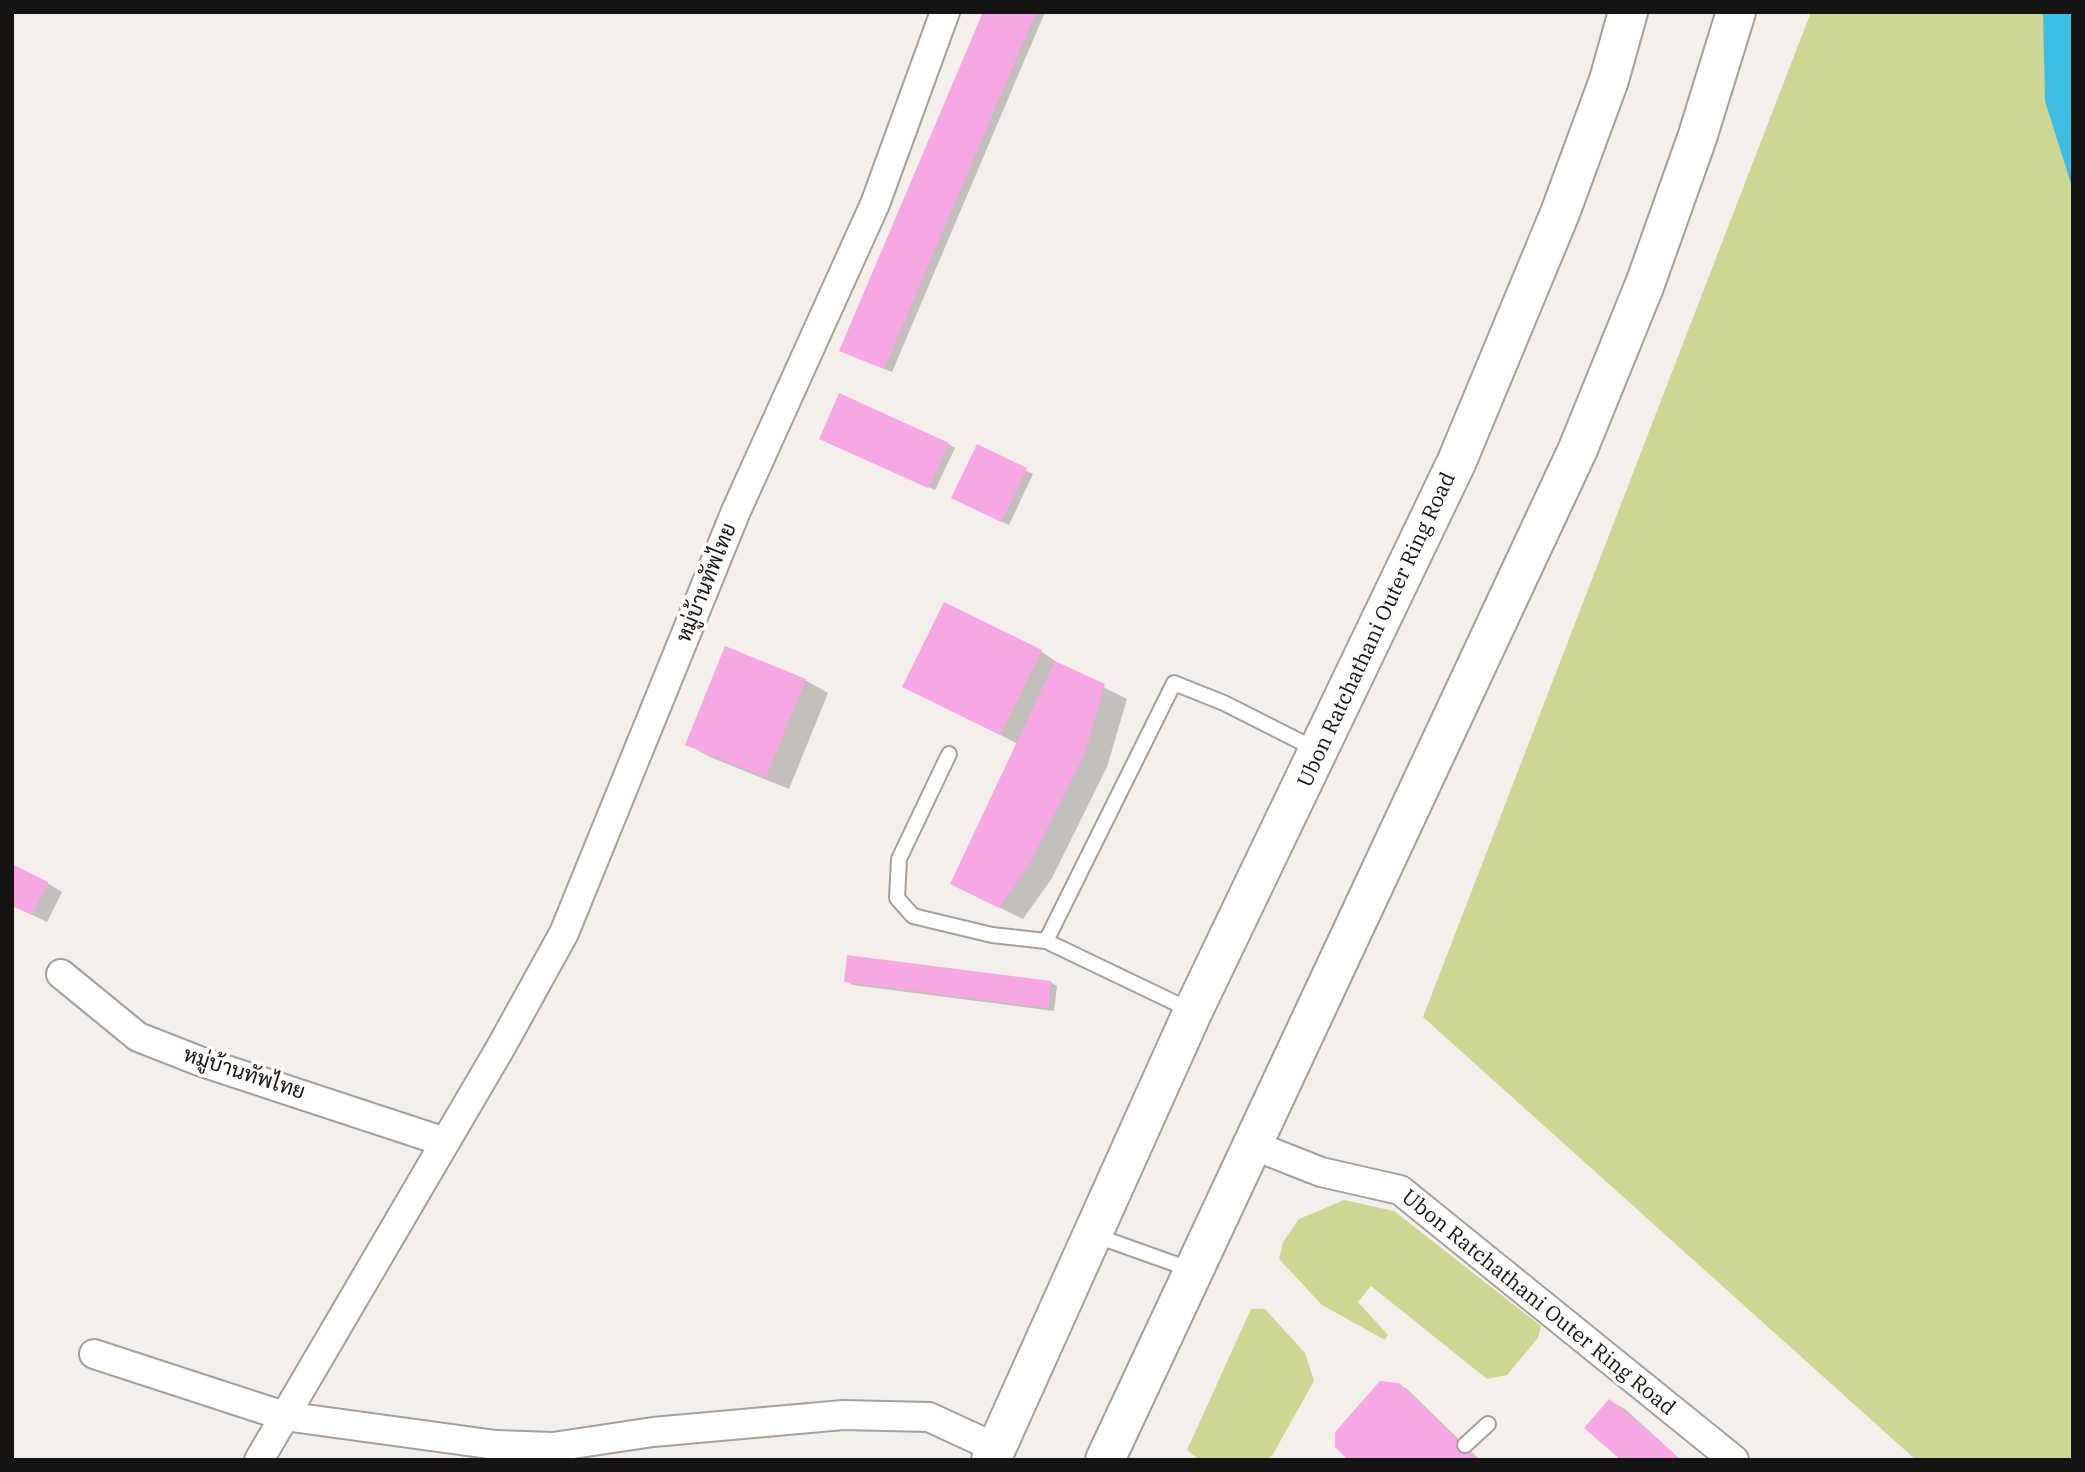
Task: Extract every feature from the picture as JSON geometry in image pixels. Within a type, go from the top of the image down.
[{"type":"highway","name":"Ubon Ratchathani Outer Ring Road","points":[[994,1454],[1193,1011],[1320,752],[1462,448],[1560,213],[1609,80],[1628,12]]},
{"type":"highway","points":[[1105,1460],[1250,1144],[1578,449],[1645,284],[1697,138],[1736,12]]},
{"type":"street","name":"หมู่บ้านทัพไทย","points":[[259,1460],[564,933],[736,511],[875,204],[945,12]]},
{"type":"street","name":"หมู่บ้านทัพไทย","points":[[61,974],[138,1037],[445,1142]]},
{"type":"street","name":"Ubon Ratchathani Outer Ring Road","points":[[1250,1144],[1321,1172],[1400,1190],[1734,1460]]},
{"type":"street","points":[[94,1354],[284,1416]]},
{"type":"street","name":"Ubon Ratchathani Outer Ring Road","points":[[284,1416],[417,1437],[496,1446],[554,1447],[653,1432],[843,1415],[929,1417],[994,1454]]},
{"type":"lane","points":[[1046,941],[1174,683],[1224,703],[1320,752]]},
{"type":"lane","points":[[948,754],[899,859],[897,898],[912,916],[992,935],[1046,941],[1193,1011]]},
{"type":"lane","points":[[1093,1234],[1192,1270]]},
{"type":"lane","points":[[1465,1445],[1488,1424]]},
{"type":"green space","points":[[1811,12],[2073,12],[2073,1460],[1916,1460],[1423,1017]]},
{"type":"green space","points":[[1344,1200],[1394,1211],[1541,1326],[1538,1338],[1507,1375],[1487,1379],[1371,1286],[1358,1302],[1388,1335],[1385,1340],[1322,1305],[1279,1259],[1283,1242],[1299,1219]]},
{"type":"green space","points":[[1251,1309],[1265,1309],[1305,1353],[1314,1381],[1272,1456],[1263,1460],[1198,1459],[1187,1450]]},
{"type":"water","points":[[2043,12],[2073,12],[2073,190],[2045,101]]},
{"type":"building","points":[[983,12],[1036,12],[884,369],[839,351]]},
{"type":"building","points":[[839,393],[949,443],[928,488],[819,439]]},
{"type":"building","points":[[977,444],[1027,468],[1001,522],[951,498]]},
{"type":"building","points":[[944,602],[1042,650],[1000,735],[902,687]]},
{"type":"building","points":[[725,646],[806,679],[766,777],[685,745]]},
{"type":"building","points":[[1055,661],[1105,684],[1085,753],[1029,865],[999,908],[950,884]]},
{"type":"building","points":[[12,864],[48,882],[32,915],[12,906]]},
{"type":"building","points":[[847,955],[1051,981],[1048,1008],[844,982]]},
{"type":"building","points":[[1380,1381],[1399,1383],[1479,1460],[1348,1460],[1335,1447],[1335,1432]]},
{"type":"building","points":[[1609,1399],[1681,1460],[1621,1460],[1584,1428]]}]
